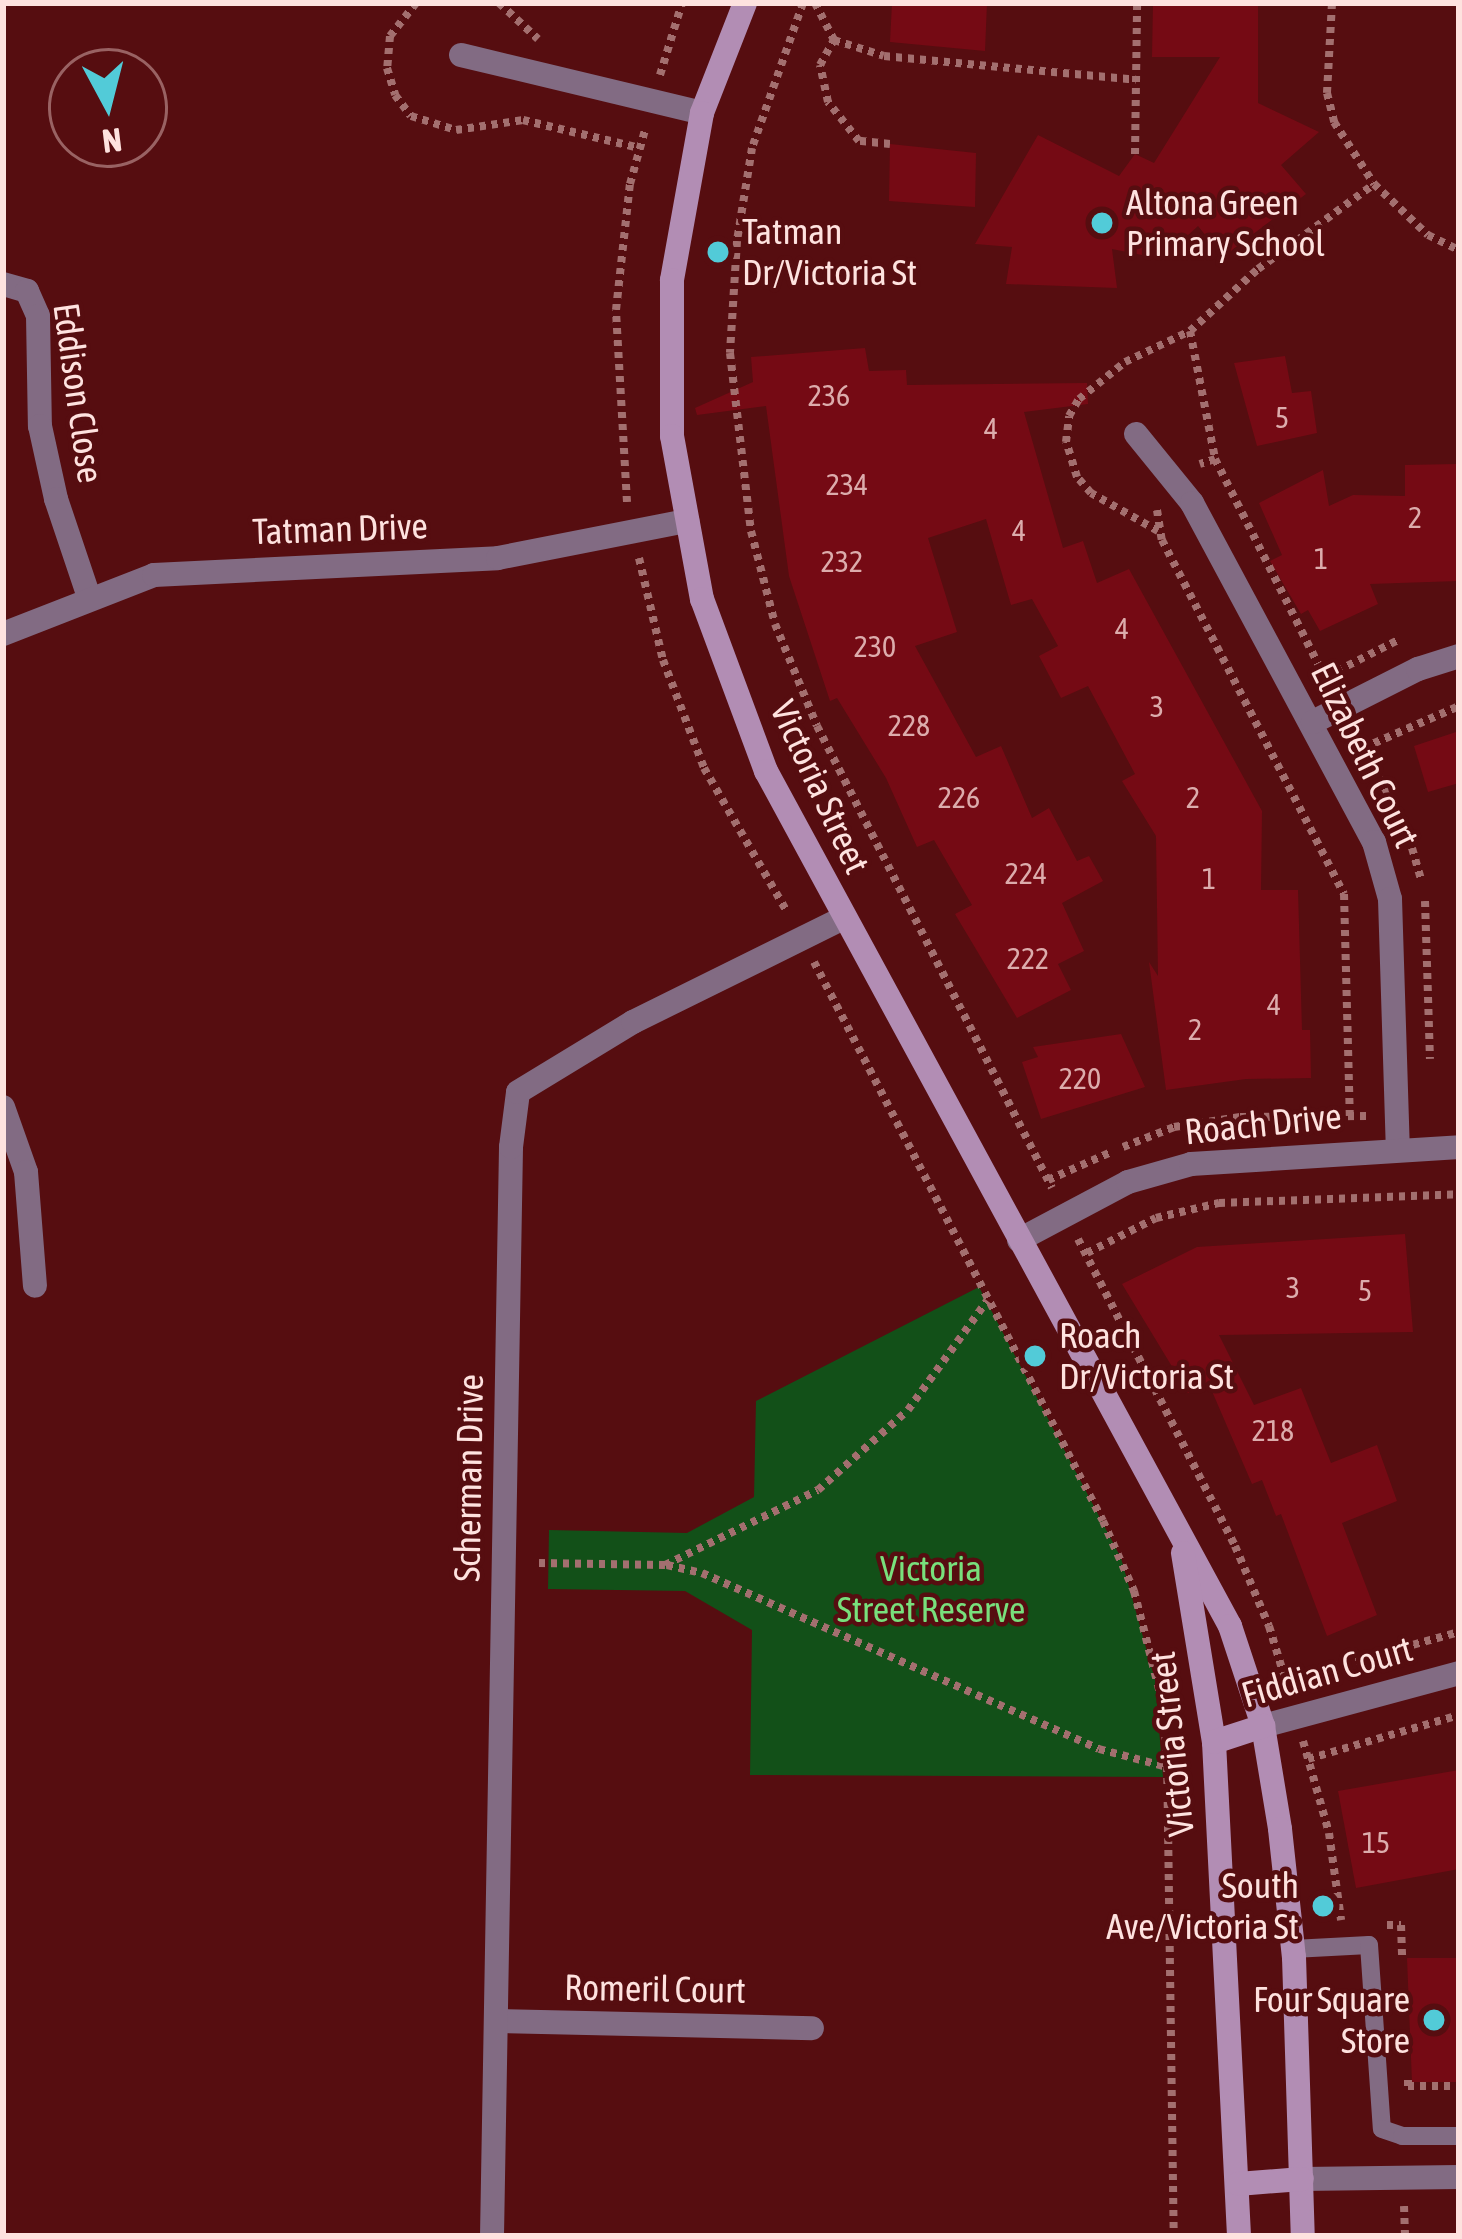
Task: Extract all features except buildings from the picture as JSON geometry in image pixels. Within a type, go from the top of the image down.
[{"type":"street","name":"Victoria Street","points":[[745,3],[703,113],[672,280],[672,436],[702,599],[766,771],[1230,1626],[1263,1726],[1293,1949],[1304,2236]]},
{"type":"street","points":[[461,55],[703,113]]},
{"type":"street","name":"Eddison Close","points":[[3,284],[27,291],[38,316],[40,426],[56,499],[89,597]]},
{"type":"street","name":"Elizabeth Court","points":[[1136,434],[1192,503],[1374,842],[1390,898],[1398,1148]]},
{"type":"street","name":"Tatman Drive","points":[[3,634],[154,574],[498,558],[687,521]]},
{"type":"street","points":[[1313,722],[1418,669],[1459,656]]},
{"type":"street","name":"Scherman Drive","points":[[493,2236],[511,1147],[518,1092],[632,1022],[843,918]]},
{"type":"street","points":[[3,1107],[26,1172],[35,1286]]},
{"type":"street","name":"Roach Drive","points":[[1019,1240],[1128,1182],[1191,1164],[1398,1148],[1459,1148]]},
{"type":"street","name":"Victoria Street","points":[[1180,1533],[1214,1742],[1239,2236]]},
{"type":"street","name":"Fiddian Court","points":[[1214,1742],[1459,1673]]},
{"type":"street","name":"Romeril Court","points":[[496,2021],[812,2028]]},
{"type":"street","points":[[1238,2183],[1459,2177]]},
{"type":"lane","points":[[1293,1949],[1369,1946],[1382,2129],[1402,2137],[1459,2136]]},
{"type":"path","points":[[416,3],[390,36],[387,68],[394,94],[411,116],[457,130],[523,120],[640,148]]},
{"type":"path","points":[[499,3],[541,40]]},
{"type":"path","points":[[803,3],[752,148],[737,241],[730,353],[751,531],[775,624],[817,726],[1067,1217]]},
{"type":"path","points":[[815,3],[834,40],[884,56],[1136,80]]},
{"type":"path","points":[[1135,154],[1137,3]]},
{"type":"path","points":[[1332,3],[1327,93],[1334,122],[1374,184],[1428,236],[1459,250]]},
{"type":"path","points":[[834,40],[820,65],[828,101],[860,141],[890,144]]},
{"type":"path","points":[[642,65],[662,70]]},
{"type":"path","points":[[1350,1116],[1344,894],[1162,540],[1156,511],[1170,475],[1215,459],[1205,430],[1190,331],[1258,269],[1374,184]]},
{"type":"path","points":[[1363,748],[1459,706]]},
{"type":"path","points":[[1086,1253],[1156,1218],[1219,1203],[1459,1194]]},
{"type":"path","points":[[947,1226],[1134,1591],[1162,1701],[1174,2236]]},
{"type":"path","points":[[665,1565],[818,1490],[862,1454],[908,1410],[987,1301]]},
{"type":"path","points":[[538,1563],[665,1565],[702,1573],[1100,1749],[1167,1767]]},
{"type":"path","points":[[1286,1680],[1459,1632]]},
{"type":"path","points":[[1308,1759],[1459,1715]]},
{"type":"green space","name":"Victoria Street Reserve","points":[[979,1287],[1121,1558],[1155,1680],[1163,1777],[750,1775],[752,1630],[685,1591],[548,1589],[549,1530],[687,1533],[754,1497],[756,1401]]},
{"type":"place","name":"Altona Green Primary School","points":[[1102,223]]},
{"type":"place","name":"Tatman Dr/Victoria St","points":[[718,252]]},
{"type":"place","name":"Roach Dr/Victoria St","points":[[1035,1356]]},
{"type":"place","name":"South Ave/Victoria St","points":[[1323,1906]]},
{"type":"place","name":"Four Square Store","points":[[1434,2020]]}]
